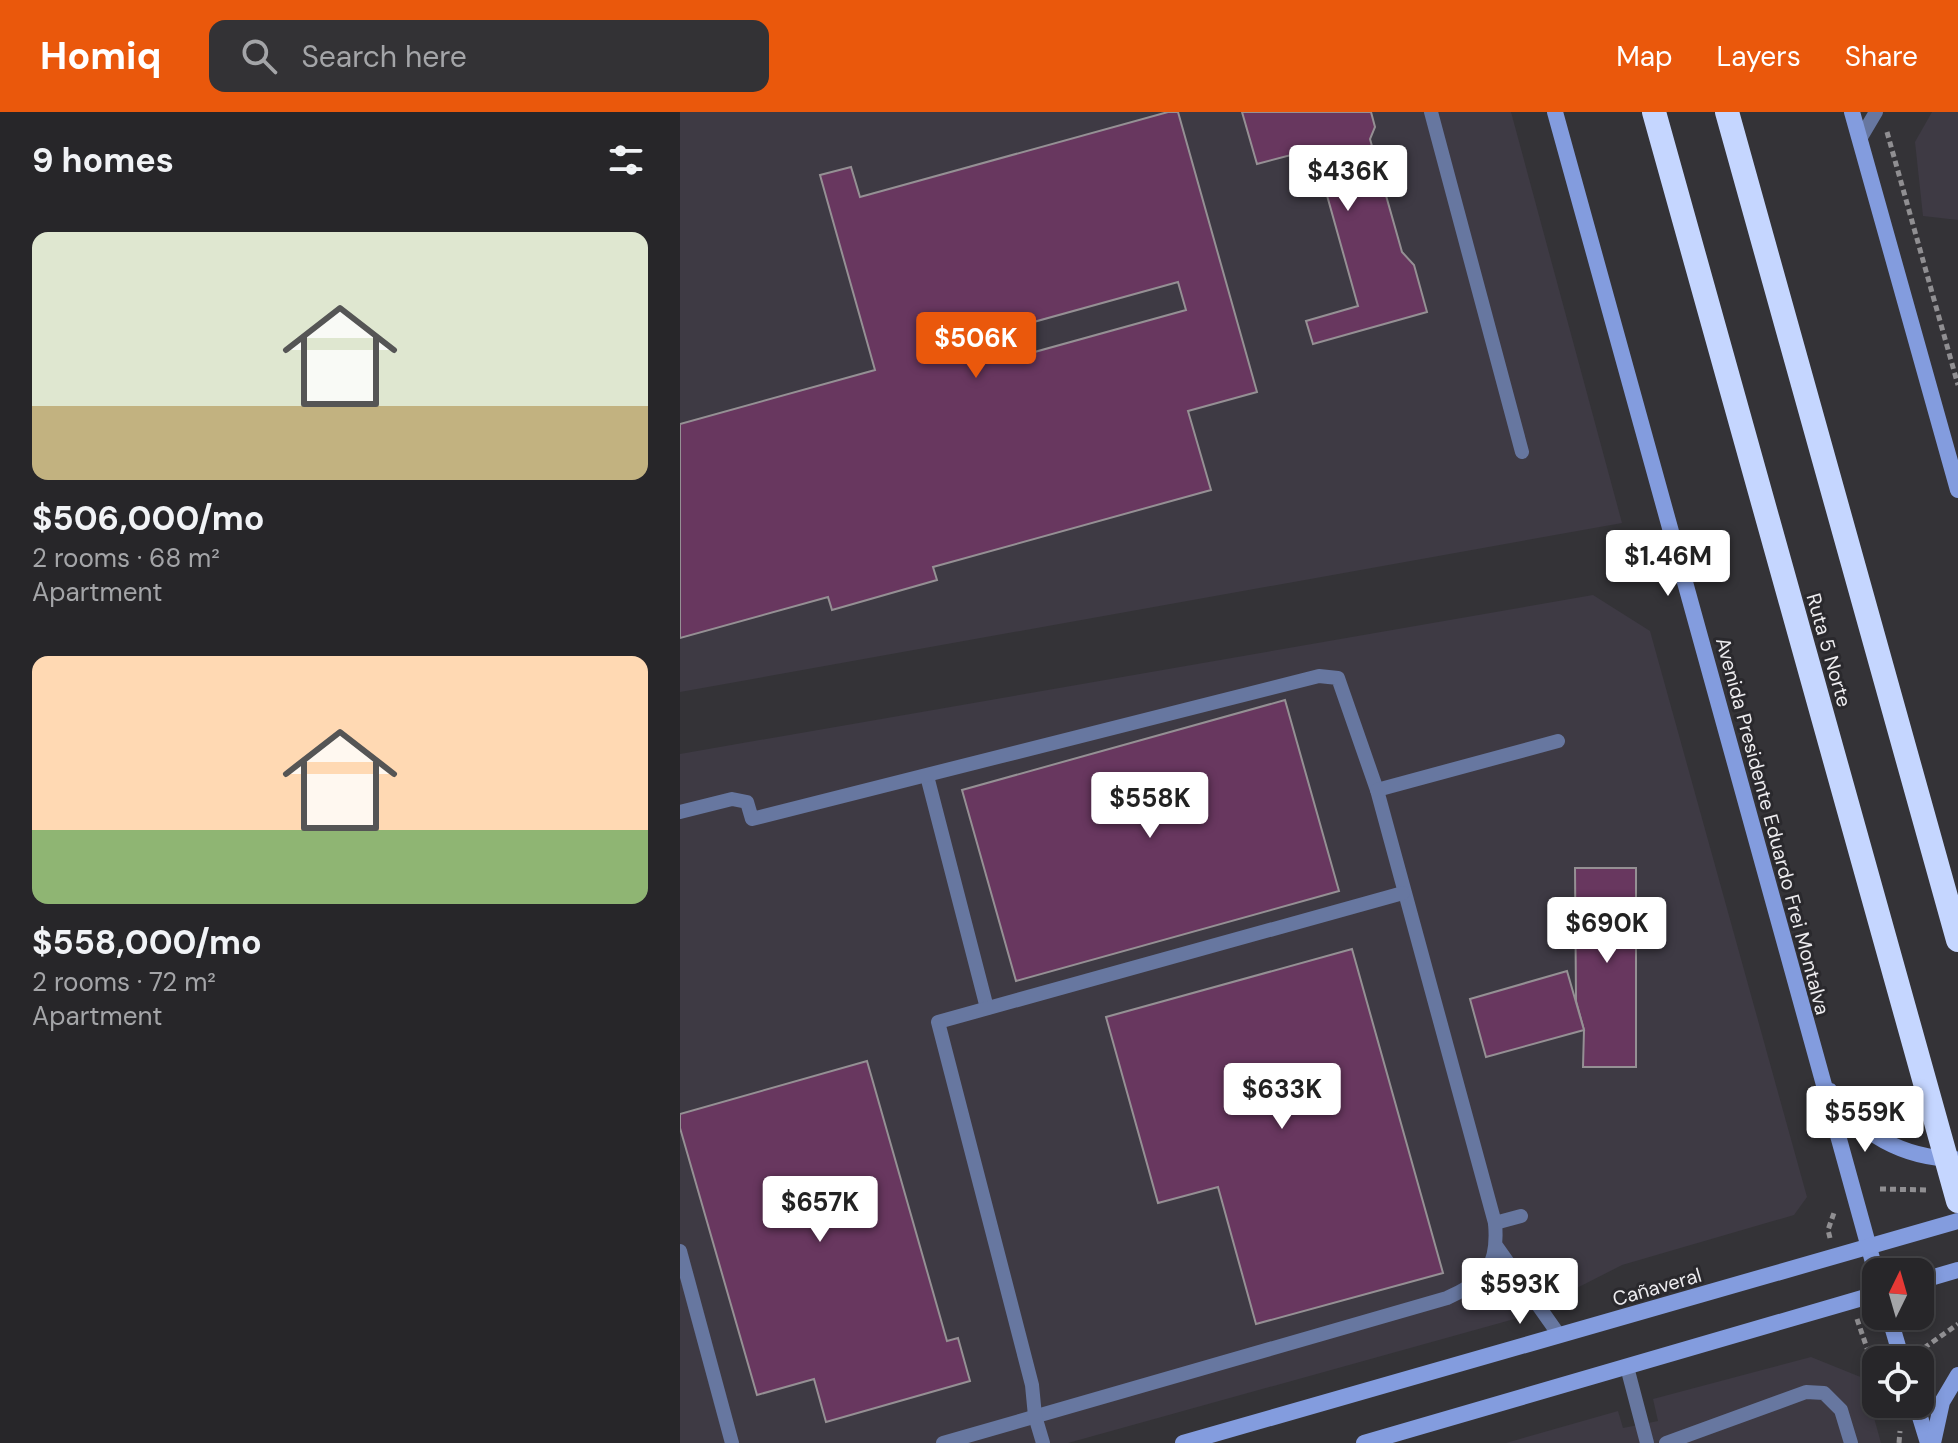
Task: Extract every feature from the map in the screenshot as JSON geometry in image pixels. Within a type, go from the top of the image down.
[{"type":"highway","name":"Ruta 5 Norte","points":[[1654,112],[1958,1201]]},
{"type":"highway","points":[[1727,112],[1958,940]]},
{"type":"main road","name":"Avenida Presidente Eduardo Frei Montalva","points":[[1555,112],[1872,1258]]},
{"type":"main road","points":[[1852,112],[1958,490]]},
{"type":"main road","points":[[1820,1072],[1843,1110],[1877,1138],[1918,1155],[1958,1159]]},
{"type":"main road","name":"Cañaveral","points":[[1183,1443],[1205,1440],[1958,1221]]},
{"type":"main road","points":[[1934,1277],[1958,1270]]},
{"type":"main road","points":[[1364,1443],[1862,1298]]},
{"type":"main road","points":[[1930,1443],[1942,1402],[1958,1375]]},
{"type":"main road","points":[[1921,1418],[1930,1443]]},
{"type":"lane","points":[[1431,112],[1522,452]]},
{"type":"lane","points":[[1860,139],[1876,112]]},
{"type":"lane","points":[[680,812],[732,799],[747,802],[752,819],[1319,676],[1338,678],[1377,790],[1495,1223],[1497,1247],[1491,1265],[1475,1285],[1447,1298],[943,1443]]},
{"type":"lane","points":[[1377,790],[1558,741]]},
{"type":"lane","points":[[927,776],[987,1008]]},
{"type":"lane","points":[[1043,1443],[1035,1416],[1032,1385],[938,1022],[1403,893]]},
{"type":"lane","points":[[1495,1223],[1521,1216]]},
{"type":"lane","points":[[1497,1247],[1559,1335]]},
{"type":"lane","points":[[680,1251],[732,1443]]},
{"type":"lane","points":[[1627,1367],[1647,1443]]},
{"type":"lane","points":[[1666,1443],[1806,1392],[1824,1393],[1841,1410],[1851,1443]]},
{"type":"path","points":[[1886,127],[1958,385]]},
{"type":"path","points":[[1880,1189],[1933,1190]]},
{"type":"path","points":[[1828,1230],[1835,1213],[1835,1198]]},
{"type":"path","points":[[1927,1346],[1958,1324]]},
{"type":"path","points":[[1899,1443],[1900,1431]]},
{"type":"shaded area","points":[[680,112],[1511,112],[1622,523],[680,692]]},
{"type":"shaded area","points":[[1932,112],[1958,112],[1958,220],[1923,216],[1915,142]]},
{"type":"shaded area","points":[[1593,595],[1650,631],[1807,1197],[1794,1215],[1622,1265],[1518,1318],[1068,1443],[680,1443],[680,754]]},
{"type":"shaded area","points":[[1811,1357],[1862,1378],[1862,1418],[1874,1418],[1881,1443],[1506,1443],[1618,1411],[1623,1428],[1658,1421],[1653,1399]]},
{"type":"building","points":[[1168,112],[1178,112],[1257,392],[1188,411],[1211,490],[933,567],[937,580],[832,610],[828,597],[680,638],[680,424],[875,370],[820,175],[851,167],[860,197]],"holes":[[[1178,282],[1186,310],[1002,361],[994,333]]]},
{"type":"building","points":[[1242,112],[1371,112],[1375,127],[1370,139],[1402,252],[1414,265],[1427,312],[1313,344],[1306,321],[1358,306],[1314,149],[1257,164]]},
{"type":"building","points":[[1285,700],[1339,891],[1016,981],[962,790]]},
{"type":"building","points":[[1575,868],[1636,868],[1636,1067],[1583,1067],[1584,1030],[1576,1001]]},
{"type":"building","points":[[1352,949],[1443,1273],[1256,1324],[1218,1187],[1158,1203],[1106,1017]]},
{"type":"building","points":[[1567,971],[1584,1030],[1486,1057],[1470,999]]},
{"type":"building","points":[[867,1061],[947,1341],[958,1338],[970,1381],[826,1422],[814,1379],[757,1395],[680,1128],[680,1114]]}]
